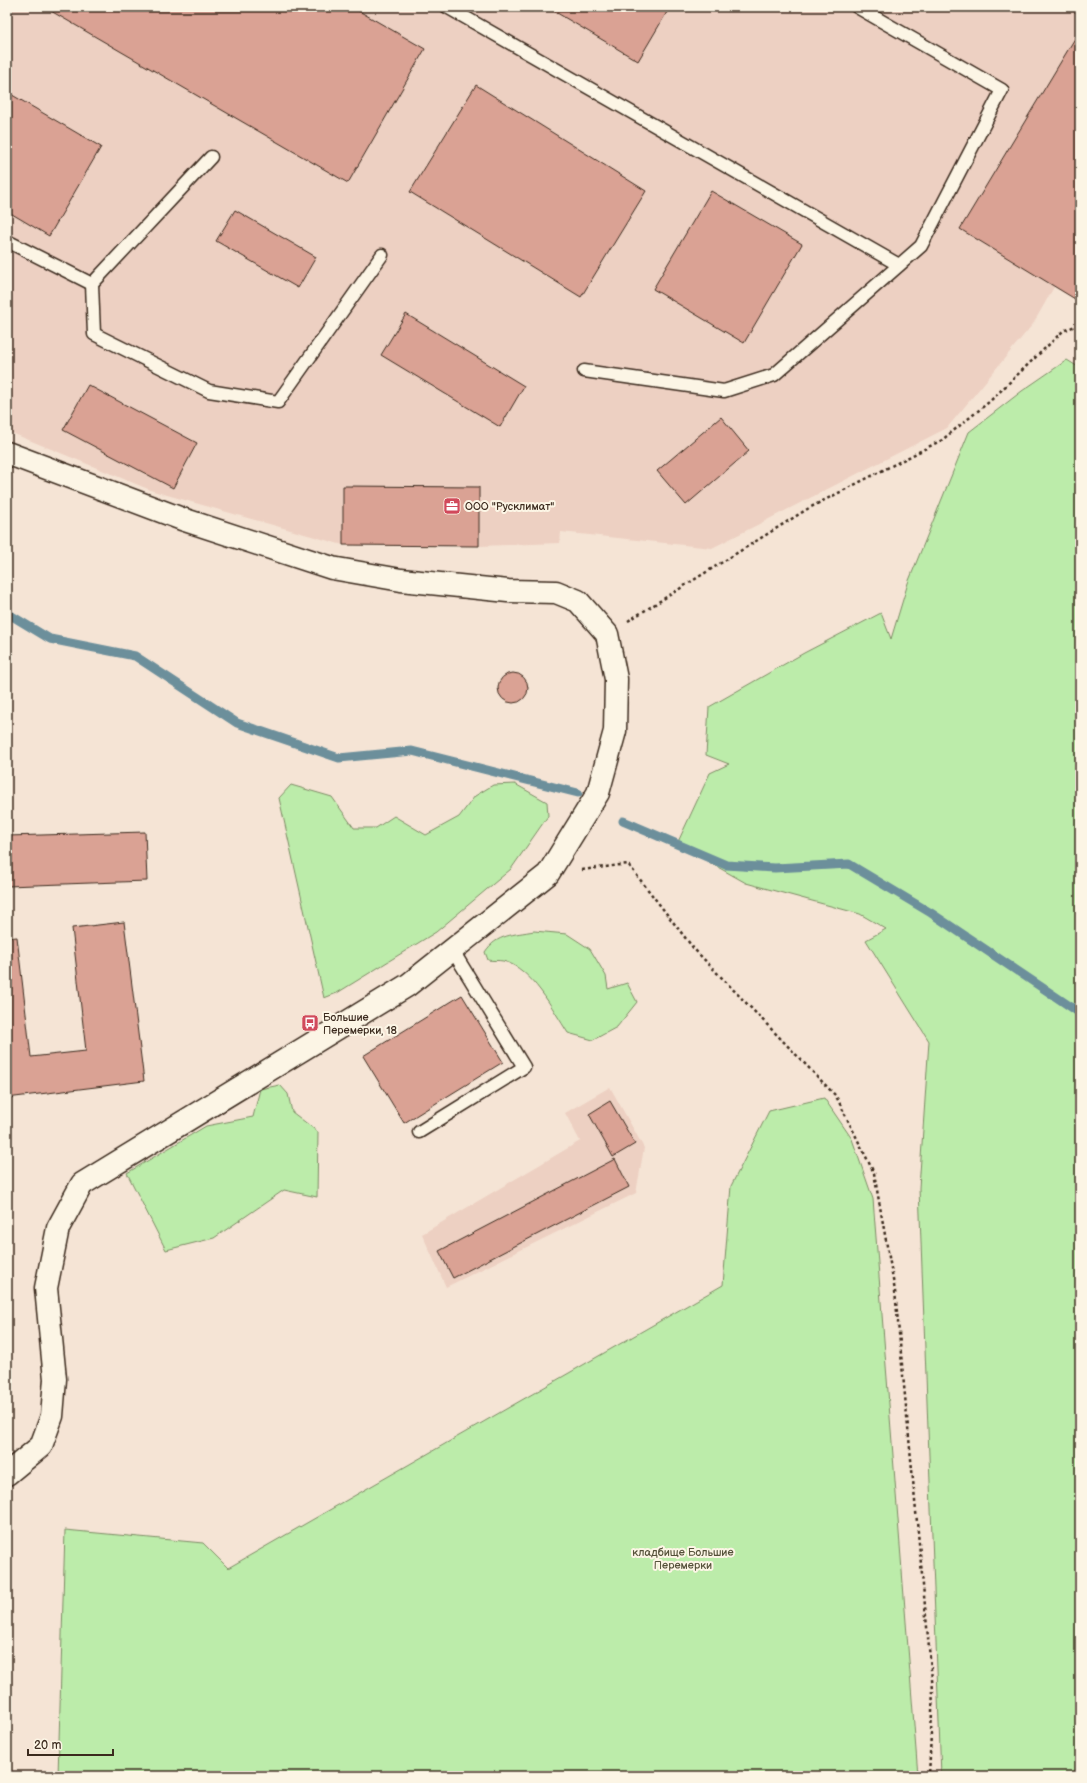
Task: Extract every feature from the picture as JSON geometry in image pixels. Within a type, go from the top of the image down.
[{"type":"street","points":[[7,453],[182,519],[332,568],[401,580],[508,591],[556,592],[578,601],[608,634],[616,679],[614,731],[598,793],[548,874],[453,951],[408,985],[82,1184],[58,1228],[46,1288],[55,1379],[52,1416],[41,1446],[7,1474]]},
{"type":"lane","points":[[447,7],[899,265]]},
{"type":"lane","points":[[584,371],[724,391],[774,375],[920,246],[1002,90],[857,7]]},
{"type":"lane","points":[[211,157],[92,284],[94,334],[208,391],[278,402],[382,255]]},
{"type":"lane","points":[[7,241],[92,284]]},
{"type":"lane","points":[[419,1132],[524,1067],[453,951]]},
{"type":"path","points":[[608,634],[809,508],[942,440],[989,402],[1063,331],[1080,324]]},
{"type":"path","points":[[548,874],[628,864],[694,948],[836,1096],[874,1173],[895,1291],[933,1690],[929,1776]]},
{"type":"shaded area","points":[[7,7],[1080,7],[1080,302],[1054,287],[1033,324],[947,428],[712,548],[561,532],[560,543],[479,546],[343,545],[153,491],[7,431]]},
{"type":"shaded area","points":[[610,1087],[644,1148],[636,1193],[446,1287],[422,1234],[580,1141],[565,1113]]},
{"type":"green space","points":[[1067,360],[1080,368],[1080,1776],[941,1776],[919,1188],[929,1041],[866,940],[886,929],[860,914],[746,883],[677,844],[710,773],[729,764],[706,755],[709,707],[804,653],[881,613],[891,639],[908,583],[969,432],[1022,391]]},
{"type":"green space","points":[[515,784],[547,802],[548,816],[511,869],[436,932],[337,993],[324,998],[279,798],[291,785],[332,797],[354,828],[376,828],[394,816],[426,835],[459,817],[475,796],[493,785]]},
{"type":"green space","points":[[534,931],[567,934],[590,949],[606,976],[608,989],[627,983],[637,1002],[617,1027],[593,1040],[568,1033],[541,991],[523,972],[514,965],[503,961],[488,960],[485,952],[500,938]]},
{"type":"green space","points":[[280,1085],[288,1094],[292,1112],[318,1132],[317,1197],[284,1190],[214,1238],[166,1250],[127,1173],[206,1126],[253,1117],[260,1089]]},
{"type":"green space","name":"кладбище Большие Перемерки","points":[[824,1098],[852,1139],[873,1199],[918,1776],[58,1776],[65,1530],[203,1543],[228,1568],[723,1285],[731,1186],[769,1111]]},
{"type":"building","points":[[44,7],[352,7],[425,49],[348,183]]},
{"type":"building","points":[[547,7],[670,7],[638,61]]},
{"type":"building","points":[[1080,30],[1080,302],[960,229]]},
{"type":"building","points":[[476,85],[646,191],[581,297],[410,192]]},
{"type":"building","points":[[7,92],[101,147],[49,236],[7,211]]},
{"type":"building","points":[[711,191],[802,244],[744,343],[653,289]]},
{"type":"building","points":[[235,210],[316,257],[298,288],[216,241]]},
{"type":"building","points":[[406,314],[524,386],[500,427],[381,355]]},
{"type":"building","points":[[88,385],[197,443],[173,488],[63,430]]},
{"type":"building","points":[[721,417],[749,451],[686,505],[657,471]]},
{"type":"building","points":[[343,486],[479,487],[479,546],[343,545]]},
{"type":"building","points":[[513,673],[524,677],[528,688],[524,699],[513,703],[502,699],[498,688],[502,677]]},
{"type":"building","points":[[145,832],[147,881],[7,886],[7,836]]},
{"type":"building","points":[[124,922],[144,1081],[7,1098],[7,938],[17,937],[31,1057],[86,1051],[72,928]]},
{"type":"building","points":[[462,995],[503,1062],[404,1123],[363,1056]]},
{"type":"building","points":[[610,1101],[635,1144],[613,1157],[589,1114]]},
{"type":"building","points":[[615,1159],[629,1187],[453,1278],[439,1251]]},
{"type":"waterway","points":[[7,613],[50,639],[135,656],[237,723],[339,758],[412,751],[578,793]]},
{"type":"waterway","points":[[623,821],[726,865],[775,868],[849,864],[931,913],[1080,1013]]},
{"type":"place","name":"ООО \"Русклимат\"","points":[[452,506]]},
{"type":"place","name":"Большие Перемерки, 18","points":[[310,1023]]}]
